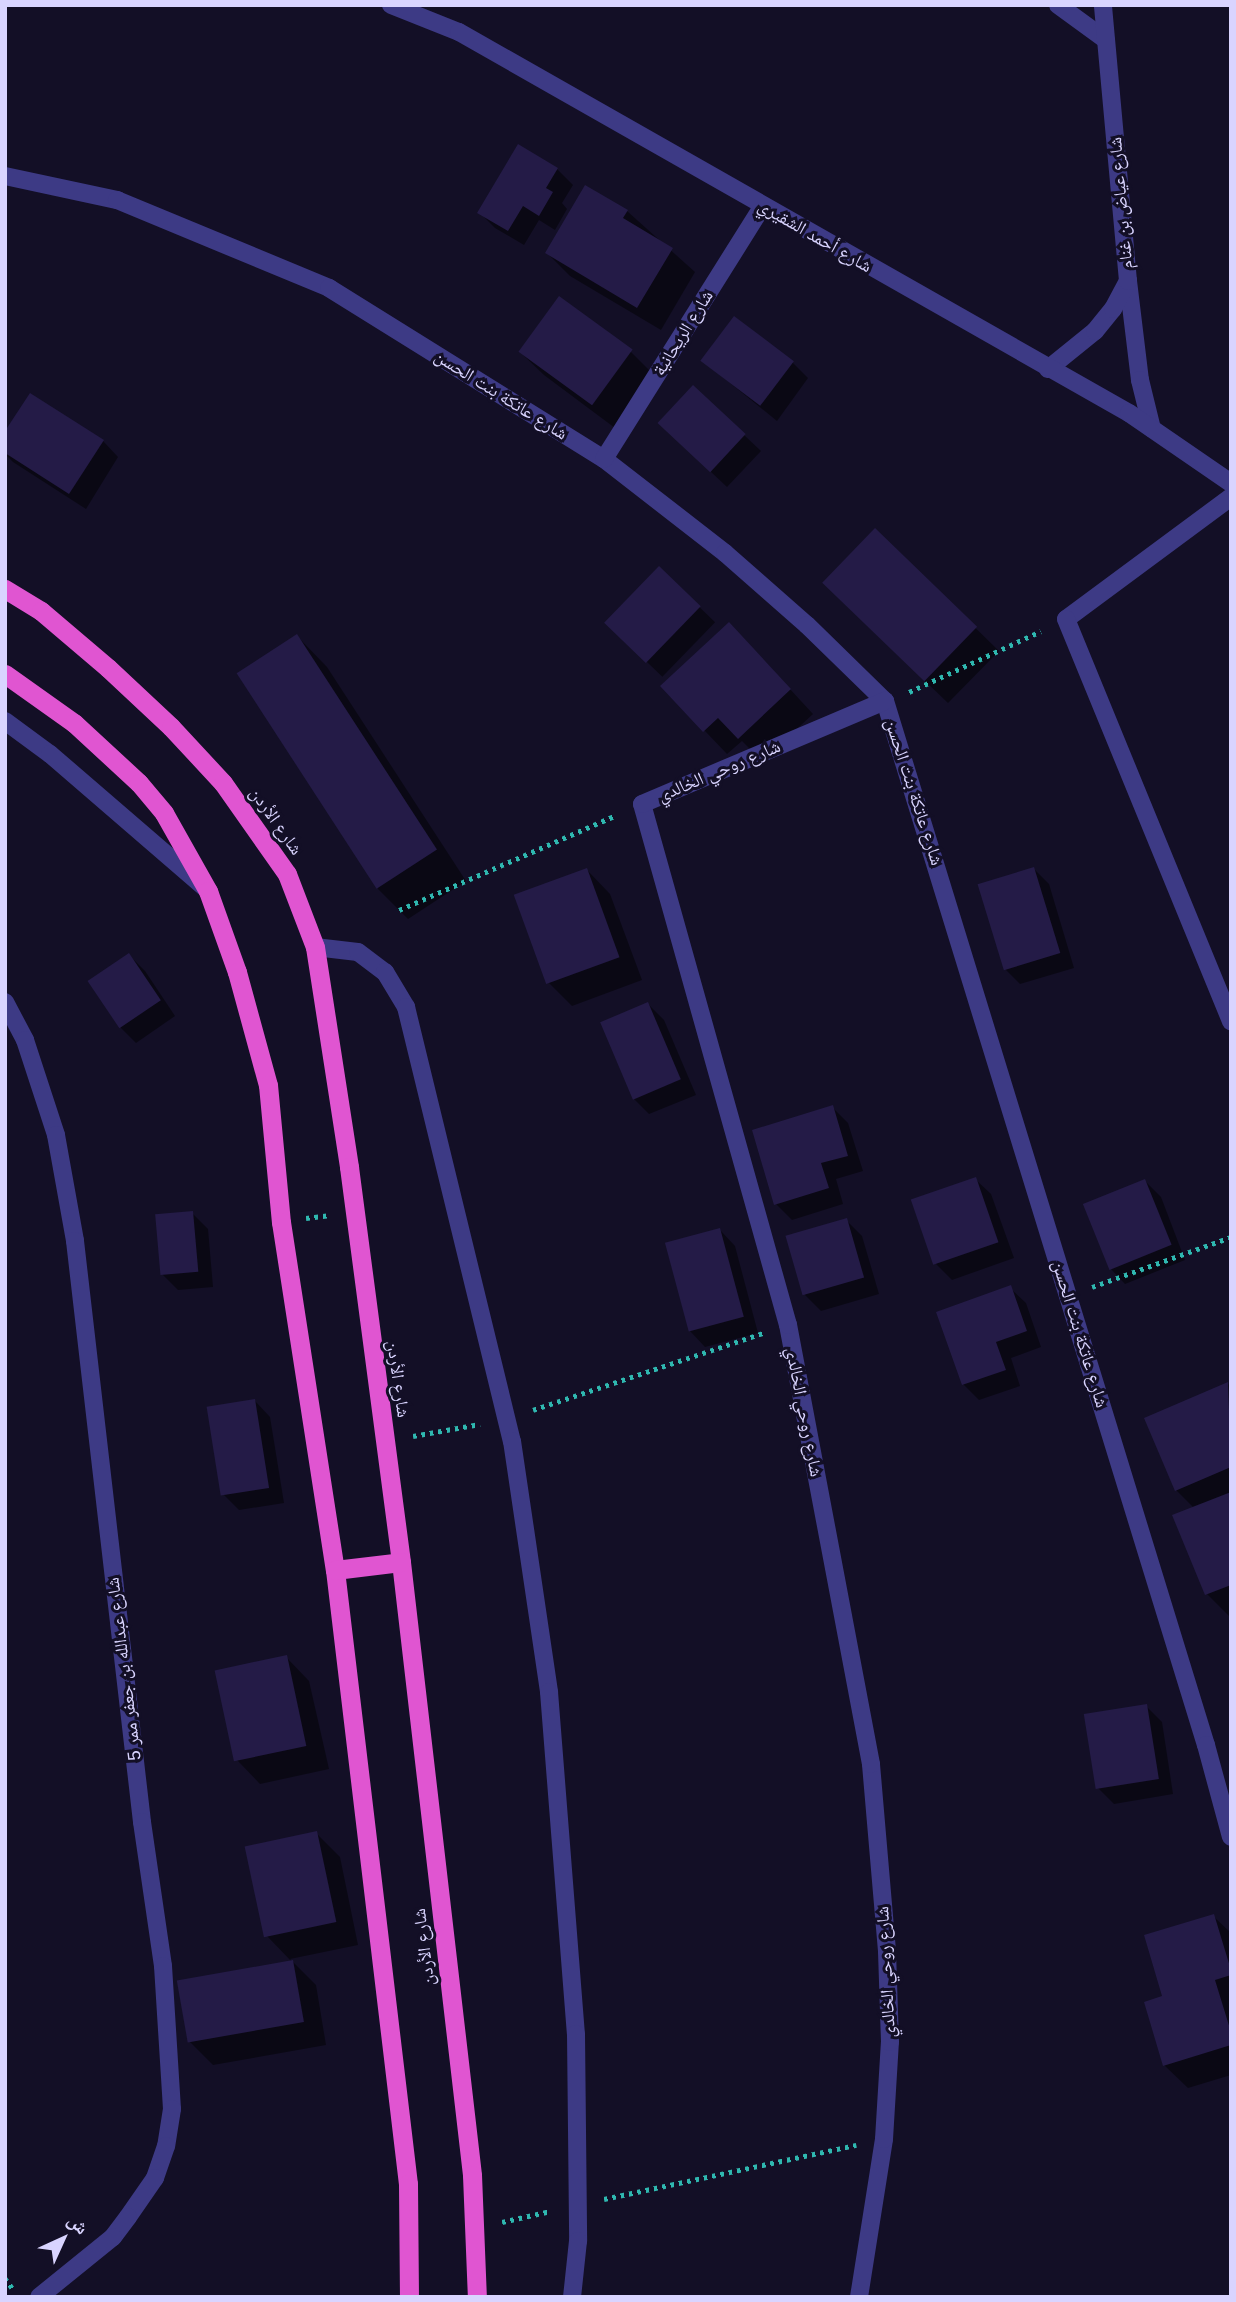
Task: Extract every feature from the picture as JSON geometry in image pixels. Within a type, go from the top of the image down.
[{"type":"highway","name":"شارع الأردن","points":[[5,589],[41,611],[108,668],[171,727],[223,783],[288,874],[316,947],[355,1212],[401,1562],[472,2175],[477,2297]]},
{"type":"highway","points":[[5,674],[75,723],[139,783],[164,813],[208,891],[237,972],[268,1085],[281,1222],[335,1570],[408,2184],[409,2297]]},
{"type":"highway","points":[[335,1570],[401,1562]]},
{"type":"street","name":"شارع أحمد الشقيري","points":[[391,5],[459,32],[1152,429],[1231,483]]},
{"type":"street","points":[[1059,5],[1106,40]]},
{"type":"street","name":"شارع عياض بن غنام","points":[[1048,369],[1095,331],[1113,309],[1128,281],[1103,5]]},
{"type":"street","name":"شارع عاتكة بنت الحسن","points":[[5,176],[117,200],[329,288],[604,460],[725,553],[807,625],[885,701],[1231,1837]]},
{"type":"street","name":"شارع الريحانية","points":[[604,460],[763,206]]},
{"type":"street","points":[[1128,281],[1140,380],[1152,429]]},
{"type":"street","points":[[1231,497],[1066,619],[1231,1021]]},
{"type":"street","name":"شارع روحي الخالدي","points":[[859,2297],[884,2138],[890,2029],[887,1951],[871,1764],[788,1325],[642,804],[885,701]]},
{"type":"street","points":[[5,721],[50,754],[208,891]]},
{"type":"street","points":[[316,947],[358,952],[385,972],[406,1007],[506,1419],[549,1692],[576,2034],[578,2241],[572,2297]]},
{"type":"street","name":"شارع عبدالله بن جعفر ممر 5","points":[[5,1002],[25,1040],[56,1135],[75,1241],[142,1822],[163,1966],[172,2109],[166,2146],[155,2178],[128,2217],[113,2236],[39,2297]]},
{"type":"path","points":[[885,701],[937,681],[1066,619]]},
{"type":"path","points":[[399,910],[642,804]]},
{"type":"path","points":[[281,1222],[355,1212]]},
{"type":"path","points":[[1068,1295],[1231,1237]]},
{"type":"path","points":[[385,1442],[506,1419],[788,1325]]},
{"type":"path","points":[[473,2229],[884,2138]]},
{"type":"building","points":[[518,144],[558,168],[546,188],[553,192],[539,216],[523,206],[508,231],[477,213]]},
{"type":"building","points":[[585,185],[628,210],[623,218],[673,248],[637,308],[545,253]]},
{"type":"building","points":[[559,296],[633,349],[592,405],[518,352]]},
{"type":"building","points":[[734,316],[794,361],[760,406],[700,361]]},
{"type":"building","points":[[693,385],[746,434],[710,472],[658,423]]},
{"type":"building","points":[[30,393],[104,440],[69,494],[5,453],[5,431]]},
{"type":"building","points":[[875,528],[977,627],[924,681],[822,583]]},
{"type":"building","points":[[659,566],[701,606],[646,663],[604,623]]},
{"type":"building","points":[[729,622],[791,689],[738,739],[718,718],[703,732],[660,686]]},
{"type":"building","points":[[297,634],[437,850],[377,889],[237,673]]},
{"type":"building","points":[[1034,867],[1060,953],[1004,970],[978,884]]},
{"type":"building","points":[[587,868],[619,957],[546,984],[514,895]]},
{"type":"building","points":[[129,953],[161,1000],[119,1028],[88,981]]},
{"type":"building","points":[[648,1002],[681,1079],[633,1100],[600,1022]]},
{"type":"building","points":[[833,1105],[848,1156],[821,1163],[829,1188],[774,1205],[752,1130]]},
{"type":"building","points":[[976,1177],[998,1242],[933,1265],[911,1199]]},
{"type":"building","points":[[1145,1179],[1172,1245],[1109,1270],[1083,1204]]},
{"type":"building","points":[[193,1211],[198,1272],[160,1275],[155,1214]]},
{"type":"building","points":[[847,1218],[864,1278],[803,1295],[785,1236]]},
{"type":"building","points":[[720,1228],[744,1317],[689,1332],[665,1243]]},
{"type":"building","points":[[1011,1285],[1027,1331],[996,1342],[1006,1370],[962,1385],[936,1312]]},
{"type":"building","points":[[1228,1382],[1231,1467],[1175,1491],[1144,1418]]},
{"type":"building","points":[[255,1399],[269,1488],[221,1496],[207,1407]]},
{"type":"building","points":[[1231,1492],[1231,1585],[1205,1595],[1172,1515]]},
{"type":"building","points":[[287,1655],[306,1746],[234,1761],[215,1670]]},
{"type":"building","points":[[1147,1704],[1159,1779],[1096,1789],[1084,1714]]},
{"type":"building","points":[[317,1831],[336,1922],[264,1937],[245,1846]]},
{"type":"building","points":[[1214,1914],[1231,1970],[1231,1975],[1215,1980],[1231,2032],[1231,2045],[1163,2066],[1144,2002],[1162,1996],[1144,1935]]},
{"type":"building","points":[[293,1960],[304,2022],[188,2043],[177,1980]]}]
